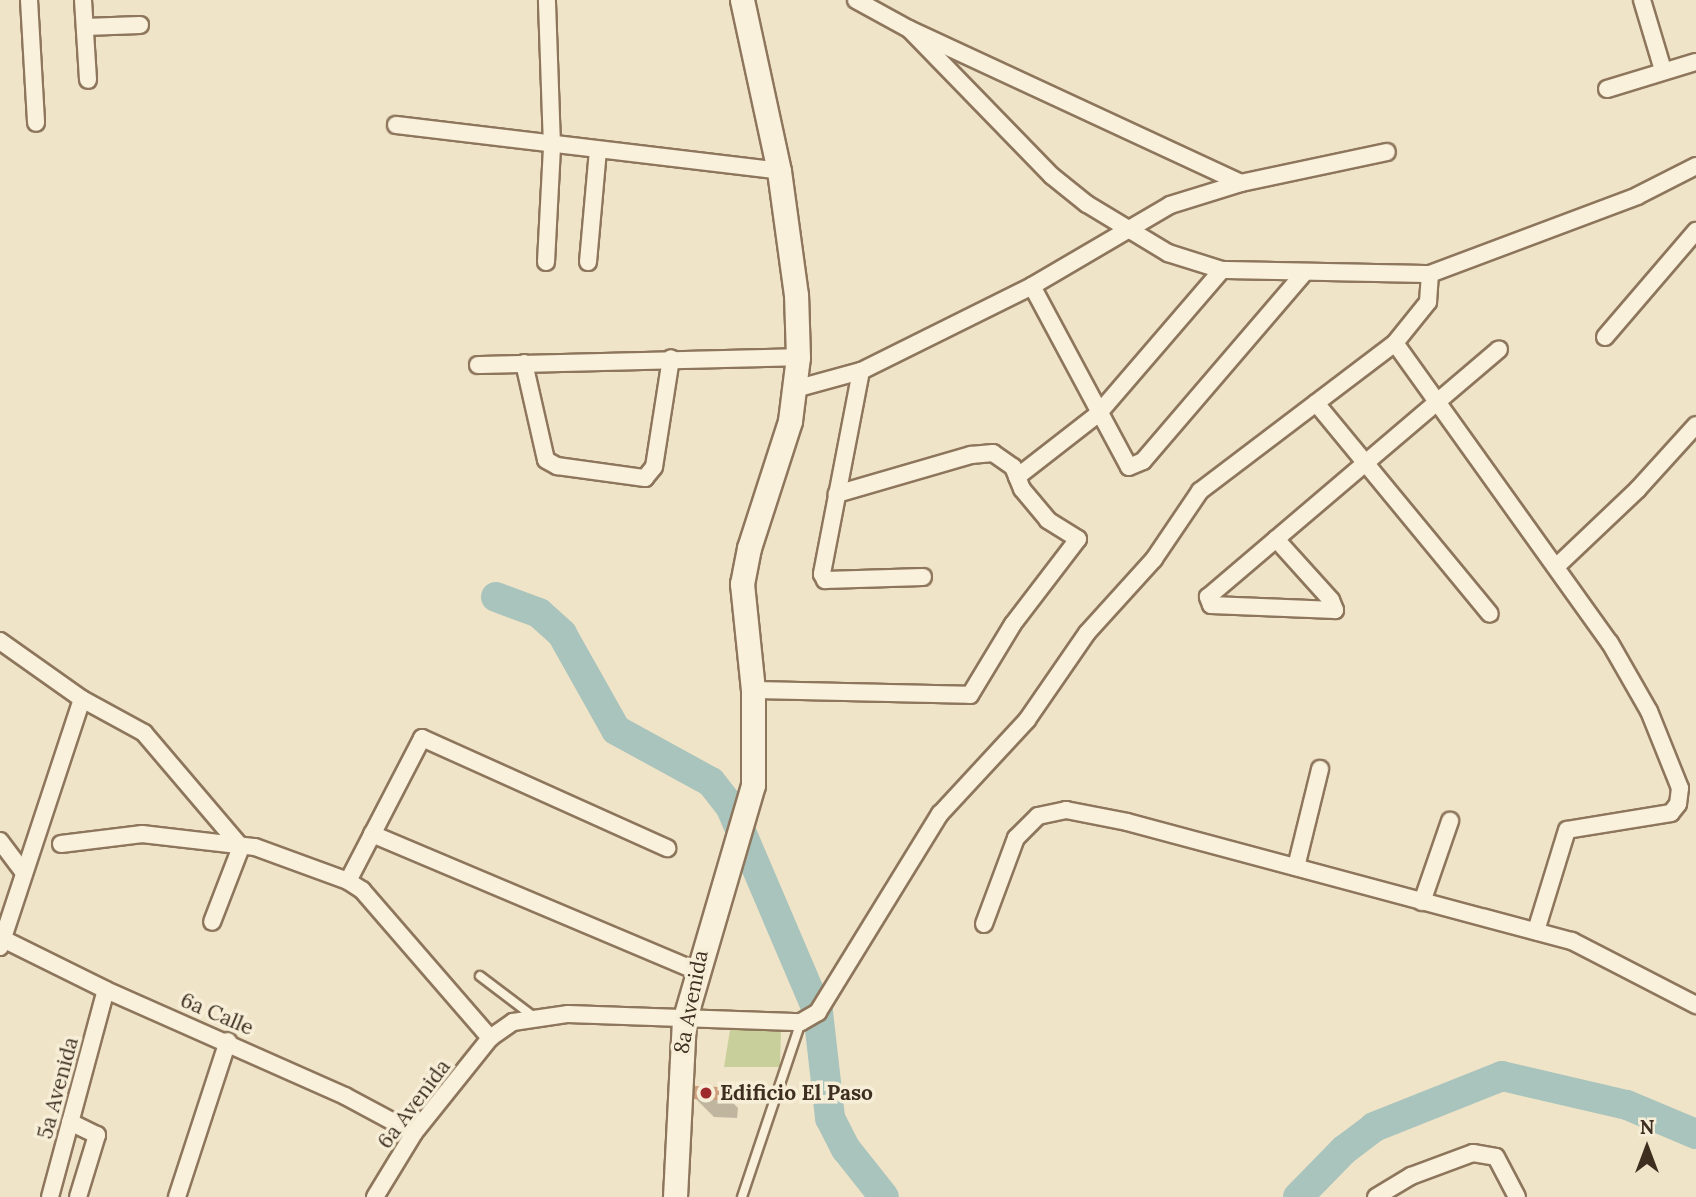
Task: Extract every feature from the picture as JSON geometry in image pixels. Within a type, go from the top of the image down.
[{"type":"street","points":[[29,0],[36,123]]},
{"type":"street","points":[[83,0],[88,80]]},
{"type":"street","points":[[546,262],[552,146],[547,0]]},
{"type":"street","name":"8a Avenida","points":[[675,1197],[684,1021],[754,785],[754,690],[742,584],[749,548],[790,421],[797,357],[796,295],[779,171],[743,0]]},
{"type":"street","points":[[856,0],[909,29],[1241,183]]},
{"type":"street","points":[[1642,0],[1663,70]]},
{"type":"street","points":[[85,27],[140,25]]},
{"type":"street","points":[[909,29],[1052,176],[1127,231],[1168,253],[1222,270],[1303,274],[1430,274],[1625,201],[1696,166]]},
{"type":"street","points":[[1608,89],[1696,61]]},
{"type":"street","points":[[396,125],[552,146],[779,171]]},
{"type":"street","points":[[589,262],[598,151]]},
{"type":"street","points":[[795,389],[861,371],[1032,286],[1170,205],[1241,183],[1387,152]]},
{"type":"street","points":[[1605,337],[1696,231]]},
{"type":"street","points":[[1017,477],[1098,414],[1222,270]]},
{"type":"street","points":[[1032,286],[1125,465],[1143,461],[1303,274]]},
{"type":"street","points":[[801,1022],[818,1012],[940,814],[1027,720],[1087,633],[1154,559],[1200,491],[1395,343],[1428,302],[1430,274]]},
{"type":"street","points":[[1395,343],[1436,405],[1557,566],[1649,711],[1679,796],[1671,813],[1567,830],[1536,931]]},
{"type":"street","points":[[1276,539],[1331,600],[1335,610],[1211,605],[1208,597],[1363,460],[1436,405],[1499,349]]},
{"type":"street","points":[[478,365],[671,358],[797,357]]},
{"type":"street","points":[[524,363],[546,460],[557,466],[645,478],[654,467],[671,358]]},
{"type":"street","points":[[861,371],[822,565],[825,580],[923,577]]},
{"type":"street","points":[[1316,403],[1490,614]]},
{"type":"street","points":[[1557,566],[1639,489],[1696,425]]},
{"type":"street","points":[[754,690],[970,695],[1013,624],[1078,539],[1040,512],[1005,458],[981,453],[836,494]]},
{"type":"street","points":[[0,641],[82,699],[144,733],[182,772],[241,847]]},
{"type":"street","points":[[1,943],[82,699]]},
{"type":"street","points":[[348,881],[422,738],[667,848]]},
{"type":"street","points":[[1296,867],[1320,769]]},
{"type":"street","points":[[984,924],[1016,838],[1038,816],[1066,810],[1296,867],[1573,941],[1696,1005]]},
{"type":"street","points":[[1422,902],[1450,821]]},
{"type":"street","points":[[61,844],[142,834],[255,847],[348,881],[362,890],[491,1038]]},
{"type":"street","points":[[372,834],[697,971]]},
{"type":"street","points":[[3,847],[24,873]]},
{"type":"street","points":[[212,922],[241,847]]},
{"type":"street","name":"6a Calle","points":[[1,943],[228,1041],[414,1133]]},
{"type":"street","name":"5a Avenida","points":[[50,1197],[106,990]]},
{"type":"street","name":"6a Avenida","points":[[375,1197],[414,1133],[491,1038],[513,1022],[568,1014],[684,1021],[801,1022]]},
{"type":"street","points":[[177,1197],[228,1041]]},
{"type":"street","points":[[70,1122],[97,1135],[78,1197]]},
{"type":"street","points":[[1376,1197],[1412,1176],[1473,1153],[1496,1157],[1517,1197]]},
{"type":"lane","points":[[480,976],[534,1017]]},
{"type":"lane","points":[[743,1197],[749,1167],[801,1022]]},
{"type":"green space","points":[[781,1029],[780,1067],[724,1067],[730,1030]]},
{"type":"building","name":"Edificio El Paso","points":[[694,1086],[720,1087],[720,1100],[694,1099]]},
{"type":"waterway","points":[[496,597],[539,613],[562,634],[616,730],[711,782],[731,808],[818,1012],[830,1118],[846,1149],[884,1197]]},
{"type":"waterway","points":[[1298,1197],[1344,1150],[1374,1127],[1502,1076],[1627,1105],[1696,1134]]},
{"type":"place","name":"Edificio El Paso","points":[[706,1093]]}]
